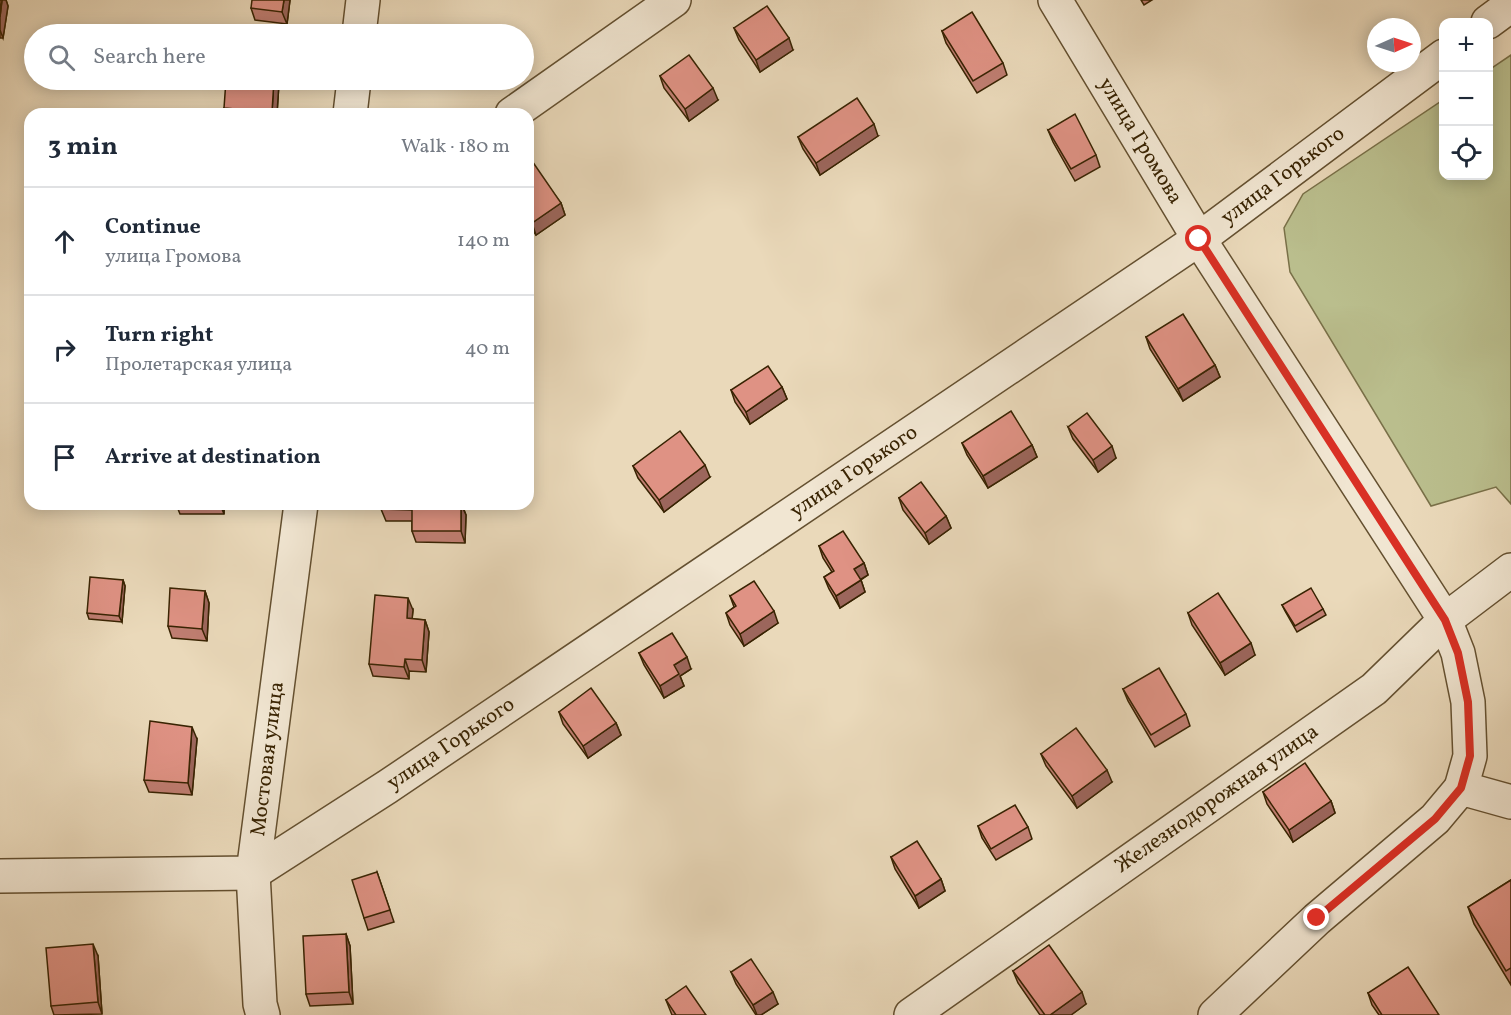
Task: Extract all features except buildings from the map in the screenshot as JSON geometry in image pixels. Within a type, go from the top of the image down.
[{"type":"street","points":[[360,24],[363,0]]},
{"type":"street","points":[[521,108],[674,0]]},
{"type":"street","name":"улица Громова","points":[[1054,0],[1199,239],[1445,620],[1458,653],[1468,702],[1470,756],[1461,788]]},
{"type":"street","points":[[1493,18],[1511,5]]},
{"type":"street","name":"улица Горького","points":[[254,873],[387,787],[1199,239],[1439,59]]},
{"type":"street","points":[[351,108],[353,90]]},
{"type":"street","name":"Мостовая улица","points":[[263,1015],[260,1004],[254,873],[300,510]]},
{"type":"street","name":"Железнодорожная улица","points":[[911,1015],[1374,689],[1445,620],[1511,570]]},
{"type":"street","points":[[1215,1015],[1317,918],[1435,819],[1461,788],[1511,802]]},
{"type":"street","points":[[0,876],[254,873]]},
{"type":"green space","points":[[1511,55],[1511,504],[1496,487],[1431,506],[1290,272],[1284,228],[1303,194],[1439,103],[1439,180],[1493,180],[1493,67]]},
{"type":"route","points":[[1199,239],[1445,620],[1458,653],[1468,702],[1470,756],[1461,788],[1435,819],[1317,918]]}]
